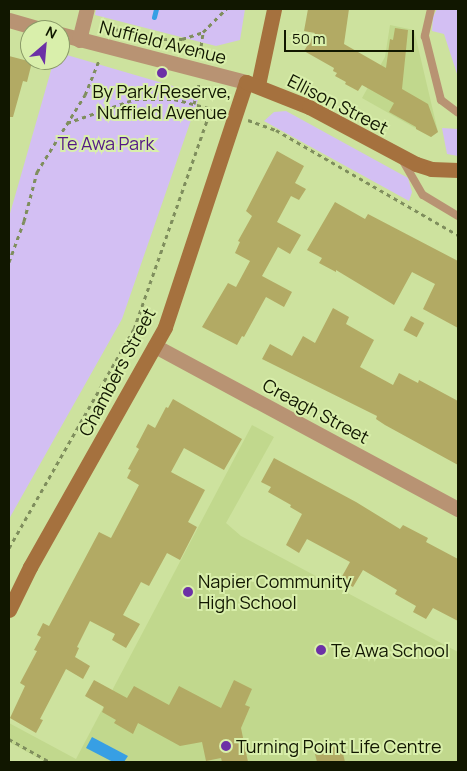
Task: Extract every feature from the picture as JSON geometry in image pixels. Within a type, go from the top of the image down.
[{"type":"main road","name":"Chambers Street","points":[[9,610],[26,575],[165,327],[235,116],[252,84],[274,9]]},
{"type":"main road","name":"Ellison Street","points":[[252,84],[309,107],[401,157],[431,169],[458,170]]},
{"type":"street","points":[[79,40],[87,9]]},
{"type":"street","name":"Nuffield Avenue","points":[[70,37],[252,84]]},
{"type":"street","name":"Creagh Street","points":[[155,346],[458,509]]},
{"type":"lane","points":[[431,9],[425,36],[441,100],[458,113]]},
{"type":"lane","name":"Ellison Street","points":[[401,157],[416,179],[423,195],[458,216]]},
{"type":"path","points":[[9,262],[24,221],[37,172],[84,95],[97,68],[108,27],[140,36],[182,39],[203,32],[226,9]]},
{"type":"path","points":[[67,123],[135,99],[174,99],[211,109],[276,130],[458,235]]},
{"type":"path","points":[[9,548],[134,329],[211,109]]},
{"type":"path","points":[[9,739],[50,762]]},
{"type":"shaded area","points":[[390,25],[414,30],[438,132],[431,137],[362,98],[385,57]]},
{"type":"shaded area","name":"Te Awa School","points":[[252,425],[274,437],[226,523],[241,536],[458,652],[458,762],[46,762],[9,742],[9,723],[76,759]]},
{"type":"green space","points":[[96,9],[245,9],[240,40],[216,46],[95,15]]},
{"type":"green space","points":[[437,9],[458,9],[458,77],[444,34],[432,31],[433,17]]},
{"type":"green space","name":"Te Awa Park","points":[[70,56],[200,94],[122,319],[9,519],[9,217],[51,70],[70,70]]},
{"type":"green space","points":[[286,111],[408,178],[412,192],[409,201],[264,121],[274,112]]},
{"type":"green space","points":[[442,128],[458,129],[458,156],[447,154]]},
{"type":"water","points":[[92,737],[128,756],[124,762],[113,762],[86,748]]},
{"type":"building","points":[[308,9],[349,9],[344,44],[386,68],[390,39],[393,40],[395,28],[408,30],[402,89],[428,104],[438,132],[431,137],[416,129],[416,127],[389,112],[394,103],[362,85],[358,91],[345,84],[346,82],[335,76],[337,73],[333,71],[334,68],[304,51],[315,33],[304,31]]},
{"type":"building","points":[[9,56],[20,59],[20,70],[30,70],[27,82],[23,81],[13,117],[9,117]]},
{"type":"building","points":[[277,151],[304,166],[295,183],[306,189],[299,200],[291,196],[277,222],[301,235],[290,254],[278,247],[262,276],[292,292],[284,307],[266,297],[244,337],[242,336],[237,345],[202,327],[228,283],[236,287],[250,261],[235,253],[240,242],[238,241],[252,216],[246,211]]},
{"type":"building","points":[[335,202],[365,219],[368,214],[458,261],[458,328],[423,309],[435,284],[412,272],[394,305],[336,270],[336,272],[319,263],[322,258],[307,250]]},
{"type":"building","points":[[333,308],[349,317],[346,324],[374,340],[360,367],[393,385],[399,373],[418,383],[419,380],[458,401],[458,465],[385,425],[376,419],[377,416],[262,359],[270,344],[292,356],[303,336],[315,343]]},
{"type":"building","points":[[411,316],[424,323],[417,337],[403,330]]},
{"type":"building","points":[[173,399],[242,439],[224,470],[184,448],[171,472],[205,490],[188,522],[197,527],[180,560],[167,553],[149,586],[141,582],[123,615],[140,624],[126,648],[112,640],[115,634],[90,621],[77,647],[79,648],[75,657],[90,666],[83,679],[66,669],[40,719],[43,720],[36,733],[10,718],[25,686],[20,683],[37,651],[34,650],[41,637],[37,635],[43,623],[49,626],[99,532],[111,538],[139,485],[127,478],[131,470],[128,469],[139,449],[136,447],[148,424],[155,428],[166,407],[168,408]]},
{"type":"building","points":[[274,458],[356,502],[400,529],[403,525],[428,538],[426,542],[458,559],[458,621],[433,608],[426,619],[413,612],[416,606],[395,594],[397,590],[363,570],[353,587],[340,580],[350,562],[307,539],[299,553],[286,545],[302,514],[290,507],[291,505],[268,492],[271,487],[261,482]]},
{"type":"building","points":[[94,680],[127,698],[134,686],[169,705],[179,686],[221,708],[234,680],[252,689],[245,705],[250,707],[241,728],[248,762],[222,762],[221,758],[206,761],[202,742],[180,746],[138,723],[133,734],[114,723],[116,720],[102,712],[104,707],[85,696]]},
{"type":"building","points":[[341,745],[345,762],[317,762],[314,750]]},
{"type":"waterway","points":[[154,17],[156,9]]},
{"type":"place","name":"By Park/Reserve, Nuffield Avenue","points":[[162,73]]},
{"type":"place","name":"Napier Community High School","points":[[188,592]]},
{"type":"place","name":"Te Awa School","points":[[321,650]]},
{"type":"place","name":"Turning Point Life Centre","points":[[226,746]]}]
